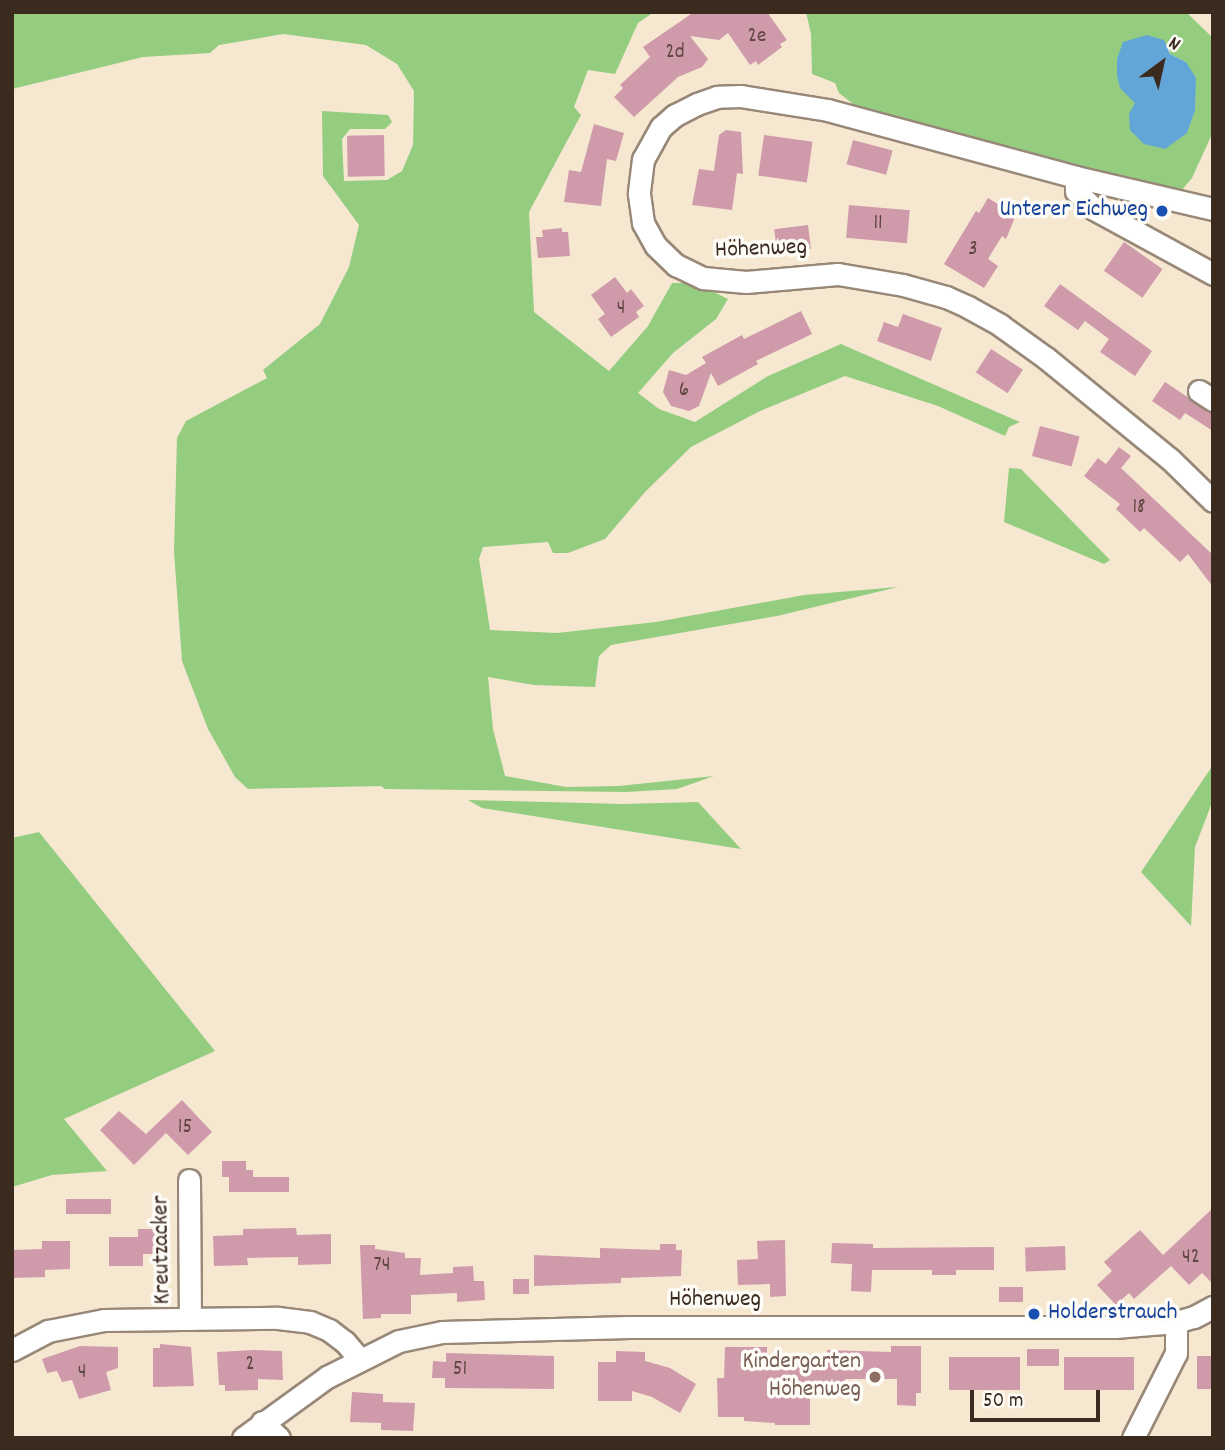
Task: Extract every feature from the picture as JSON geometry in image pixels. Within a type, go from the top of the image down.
[{"type":"street","name":"Höhenweg","points":[[1213,209],[1076,177],[828,110],[740,96],[717,97],[697,104],[675,115],[661,127],[643,159],[639,194],[643,223],[656,246],[676,265],[703,278],[746,282],[838,274],[903,285],[946,297],[968,307],[1046,358],[1170,459],[1213,501]]},
{"type":"street","points":[[1076,177],[1076,191],[1094,209],[1213,274]]},
{"type":"street","name":"Kreutzacker","points":[[189,1180],[190,1320]]},
{"type":"street","name":"Höhenweg","points":[[243,1438],[302,1392],[399,1341],[421,1335],[486,1328],[1115,1327],[1176,1322],[1212,1310]]},
{"type":"street","name":"Kreutzacker","points":[[12,1350],[48,1331],[104,1320],[278,1318],[310,1322],[345,1342],[360,1360]]},
{"type":"street","points":[[1133,1438],[1176,1353],[1176,1322]]},
{"type":"street","points":[[262,1422],[279,1438]]},
{"type":"green space","points":[[12,12],[654,12],[638,23],[615,74],[588,70],[574,107],[581,115],[529,212],[534,312],[609,371],[648,326],[672,283],[695,283],[728,299],[716,319],[673,353],[638,393],[659,409],[695,422],[768,376],[841,344],[1020,422],[1009,427],[1005,436],[938,406],[845,376],[758,412],[691,447],[645,492],[605,539],[568,553],[553,553],[548,542],[483,547],[479,559],[490,630],[557,633],[656,622],[804,595],[898,587],[777,616],[611,645],[599,656],[595,687],[534,685],[488,677],[493,729],[505,776],[566,787],[619,786],[714,776],[677,789],[626,792],[385,789],[381,786],[248,789],[235,777],[208,729],[182,661],[174,552],[177,438],[186,421],[267,378],[263,370],[320,324],[349,267],[359,225],[323,176],[322,111],[388,115],[392,122],[385,129],[350,129],[342,139],[344,181],[387,180],[402,171],[413,145],[414,91],[397,64],[366,45],[283,34],[219,45],[210,53],[143,57],[12,89]]},
{"type":"green space","points":[[806,12],[1186,12],[1213,38],[1213,132],[1192,178],[1181,191],[1081,168],[857,107],[839,93],[835,83],[812,74],[811,34]],"holes":[[[1169,46],[1170,54],[1186,62],[1135,103]]]},
{"type":"green space","points":[[1009,468],[1021,469],[1110,560],[1104,564],[1004,522]]},
{"type":"green space","points":[[1213,765],[1213,800],[1195,847],[1191,926],[1141,872]]},
{"type":"green space","points":[[468,800],[623,804],[698,802],[741,849],[482,808]]},
{"type":"green space","points":[[39,832],[215,1051],[64,1119],[107,1171],[52,1175],[12,1187],[12,838]]},
{"type":"water","points":[[1147,35],[1164,40],[1170,54],[1186,62],[1196,78],[1195,110],[1187,133],[1165,149],[1144,144],[1130,130],[1129,114],[1135,103],[1120,88],[1117,76],[1117,59],[1123,42]]},
{"type":"building","points":[[694,12],[767,12],[787,40],[758,65],[756,61],[750,65],[728,33],[719,40],[690,36],[708,59],[702,67],[678,77],[634,117],[614,97],[623,88],[620,85],[650,57],[643,47]]},
{"type":"building","points":[[594,124],[624,133],[616,161],[607,159],[601,206],[564,202],[569,170],[581,172]]},
{"type":"building","points":[[726,130],[741,132],[743,174],[737,173],[732,210],[692,205],[699,169],[714,171],[719,135]]},
{"type":"building","points":[[384,135],[385,176],[348,177],[347,136]]},
{"type":"building","points":[[764,135],[813,142],[807,182],[758,176]]},
{"type":"building","points":[[853,140],[893,151],[886,175],[847,164]]},
{"type":"building","points":[[988,198],[1016,215],[1006,239],[1002,236],[988,259],[998,266],[984,288],[944,264],[976,211],[979,213]]},
{"type":"building","points":[[849,205],[910,210],[907,243],[846,238]]},
{"type":"building","points":[[808,225],[811,249],[777,253],[774,229]]},
{"type":"building","points":[[562,228],[562,232],[568,232],[570,256],[538,258],[536,237],[543,237],[542,230]]},
{"type":"building","points":[[1124,242],[1163,269],[1142,298],[1104,271]]},
{"type":"building","points":[[615,277],[627,293],[631,289],[644,306],[636,312],[639,317],[611,337],[598,319],[605,314],[591,295]]},
{"type":"building","points":[[1060,284],[1152,351],[1135,376],[1100,352],[1109,339],[1085,321],[1078,330],[1044,306]]},
{"type":"building","points":[[801,311],[812,334],[756,361],[758,364],[718,386],[711,373],[699,406],[689,411],[671,406],[663,392],[669,370],[686,375],[706,363],[702,357],[742,335],[744,339]]},
{"type":"building","points":[[903,314],[942,328],[931,361],[877,341],[884,322],[898,327]]},
{"type":"building","points":[[991,349],[1023,370],[1008,393],[976,372]]},
{"type":"building","points":[[1165,382],[1213,414],[1213,431],[1185,413],[1180,420],[1152,401]]},
{"type":"building","points":[[1040,426],[1080,437],[1072,467],[1032,456]]},
{"type":"building","points":[[1119,447],[1131,456],[1121,468],[1213,555],[1213,587],[1188,554],[1180,562],[1144,528],[1140,532],[1116,509],[1120,504],[1084,476],[1098,458],[1106,464]]},
{"type":"building","points":[[182,1100],[212,1132],[188,1155],[166,1133],[134,1165],[100,1130],[119,1111],[146,1134]]},
{"type":"building","points":[[222,1161],[246,1161],[246,1170],[253,1170],[253,1177],[289,1177],[289,1192],[229,1192],[229,1177],[222,1177]]},
{"type":"building","points":[[66,1199],[111,1199],[111,1214],[66,1214]]},
{"type":"building","points":[[1213,1208],[1213,1284],[1202,1273],[1189,1285],[1171,1266],[1134,1299],[1129,1293],[1116,1305],[1097,1285],[1112,1271],[1104,1262],[1140,1230],[1163,1255]]},
{"type":"building","points":[[296,1228],[297,1235],[331,1234],[331,1264],[298,1265],[298,1257],[247,1258],[248,1265],[214,1266],[213,1236],[243,1235],[243,1229]]},
{"type":"building","points":[[138,1229],[166,1229],[166,1254],[143,1254],[143,1266],[109,1266],[109,1237],[138,1237]]},
{"type":"building","points":[[785,1240],[786,1296],[770,1297],[770,1284],[738,1285],[737,1260],[758,1259],[757,1241]]},
{"type":"building","points":[[42,1241],[70,1241],[70,1269],[45,1270],[45,1277],[12,1278],[12,1250],[42,1249]]},
{"type":"building","points":[[832,1243],[873,1244],[873,1248],[994,1247],[994,1270],[956,1270],[956,1275],[932,1275],[932,1270],[872,1270],[871,1292],[851,1291],[852,1264],[831,1263]]},
{"type":"building","points":[[660,1244],[676,1244],[676,1250],[682,1250],[681,1276],[621,1278],[621,1283],[534,1286],[534,1255],[600,1258],[600,1248],[660,1250]]},
{"type":"building","points":[[360,1245],[375,1245],[375,1249],[405,1253],[405,1258],[421,1258],[420,1275],[453,1273],[453,1267],[473,1266],[474,1281],[484,1281],[485,1300],[457,1302],[457,1293],[411,1295],[411,1314],[381,1314],[381,1318],[363,1319]]},
{"type":"building","points":[[1065,1246],[1066,1270],[1026,1271],[1025,1247]]},
{"type":"building","points":[[513,1279],[529,1279],[529,1294],[513,1294]]},
{"type":"building","points":[[999,1287],[1023,1287],[1023,1302],[999,1302]]},
{"type":"building","points":[[160,1344],[191,1347],[194,1386],[153,1387],[153,1348],[160,1348]]},
{"type":"building","points":[[80,1346],[118,1347],[118,1368],[106,1372],[111,1390],[79,1399],[72,1380],[62,1382],[57,1371],[47,1373],[42,1359]]},
{"type":"building","points":[[891,1346],[921,1346],[921,1393],[916,1393],[916,1406],[897,1405],[897,1379],[845,1379],[845,1393],[810,1393],[810,1425],[775,1425],[744,1421],[744,1417],[718,1417],[717,1378],[724,1378],[725,1347],[767,1347],[767,1354],[827,1354],[827,1350],[891,1352]]},
{"type":"building","points":[[1027,1349],[1059,1349],[1059,1366],[1027,1366]]},
{"type":"building","points":[[282,1351],[283,1380],[258,1379],[258,1390],[225,1391],[225,1385],[219,1385],[217,1352]]},
{"type":"building","points":[[616,1351],[645,1352],[645,1361],[670,1368],[696,1384],[680,1413],[652,1397],[632,1391],[632,1401],[598,1401],[598,1362],[616,1362]]},
{"type":"building","points":[[446,1353],[554,1356],[554,1389],[445,1388],[445,1378],[432,1378],[433,1361],[446,1362]]},
{"type":"building","points":[[1197,1356],[1213,1356],[1213,1389],[1197,1389]]},
{"type":"building","points":[[949,1357],[1020,1357],[1020,1390],[949,1390]]},
{"type":"building","points":[[1064,1357],[1134,1357],[1134,1390],[1064,1390]]},
{"type":"building","points":[[352,1392],[383,1394],[383,1402],[415,1403],[413,1431],[381,1430],[381,1423],[350,1422]]},
{"type":"place","name":"Unterer Eichweg","points":[[1162,211]]},
{"type":"place","name":"Holderstrauch","points":[[1034,1314]]},
{"type":"place","name":"Kindergarten Höhenweg","points":[[875,1377]]}]
